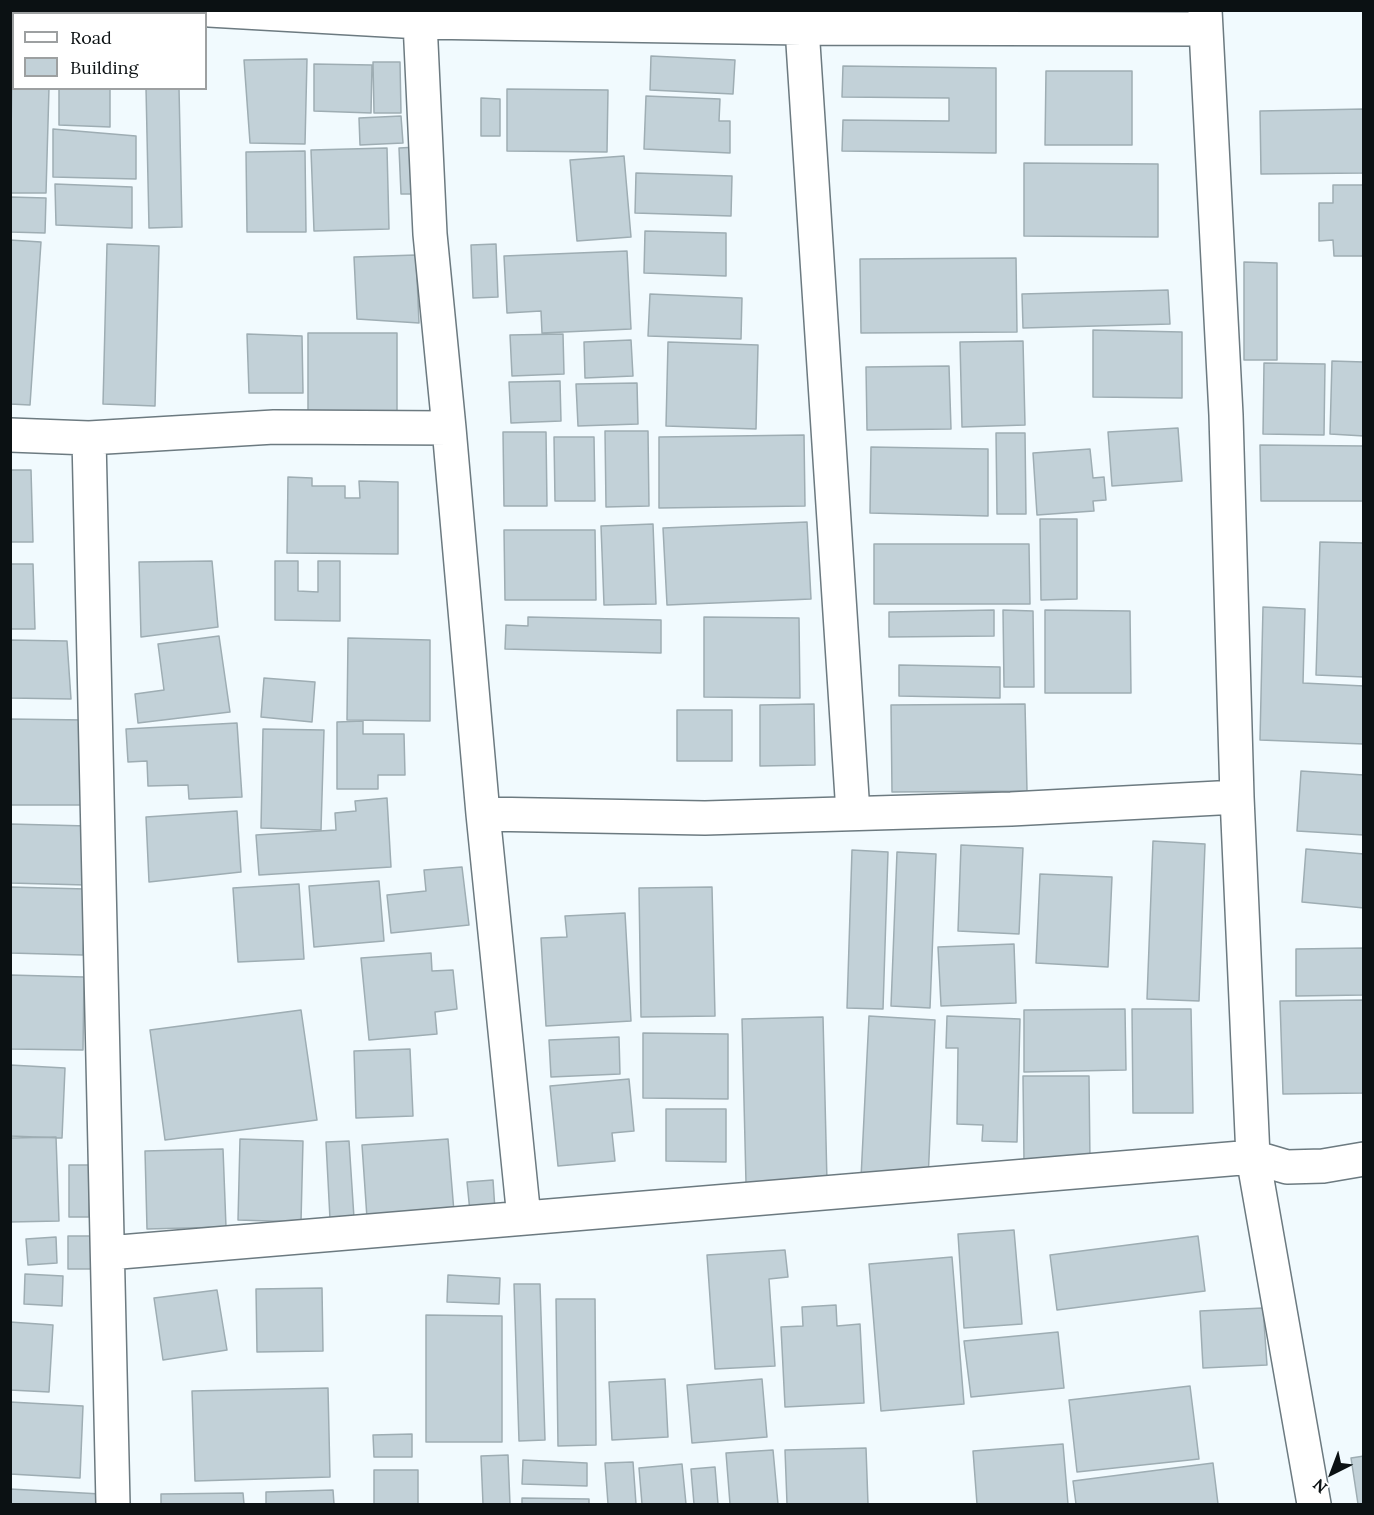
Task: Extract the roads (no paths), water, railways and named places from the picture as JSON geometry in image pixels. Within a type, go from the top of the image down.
[{"type":"street","points":[[209,10],[420,22],[802,28],[1205,20],[1226,415],[1237,797],[1253,1157],[1314,1504]]},
{"type":"street","points":[[420,22],[429,234],[449,428],[483,814],[524,1218]]},
{"type":"street","points":[[802,28],[853,813]]},
{"type":"street","points":[[10,435],[89,438],[274,427],[449,428]]},
{"type":"street","points":[[89,438],[113,1504]]},
{"type":"street","points":[[483,814],[705,818],[1011,809],[1237,797]]},
{"type":"street","points":[[108,1253],[1253,1157],[1287,1167],[1323,1166],[1364,1159]]}]
